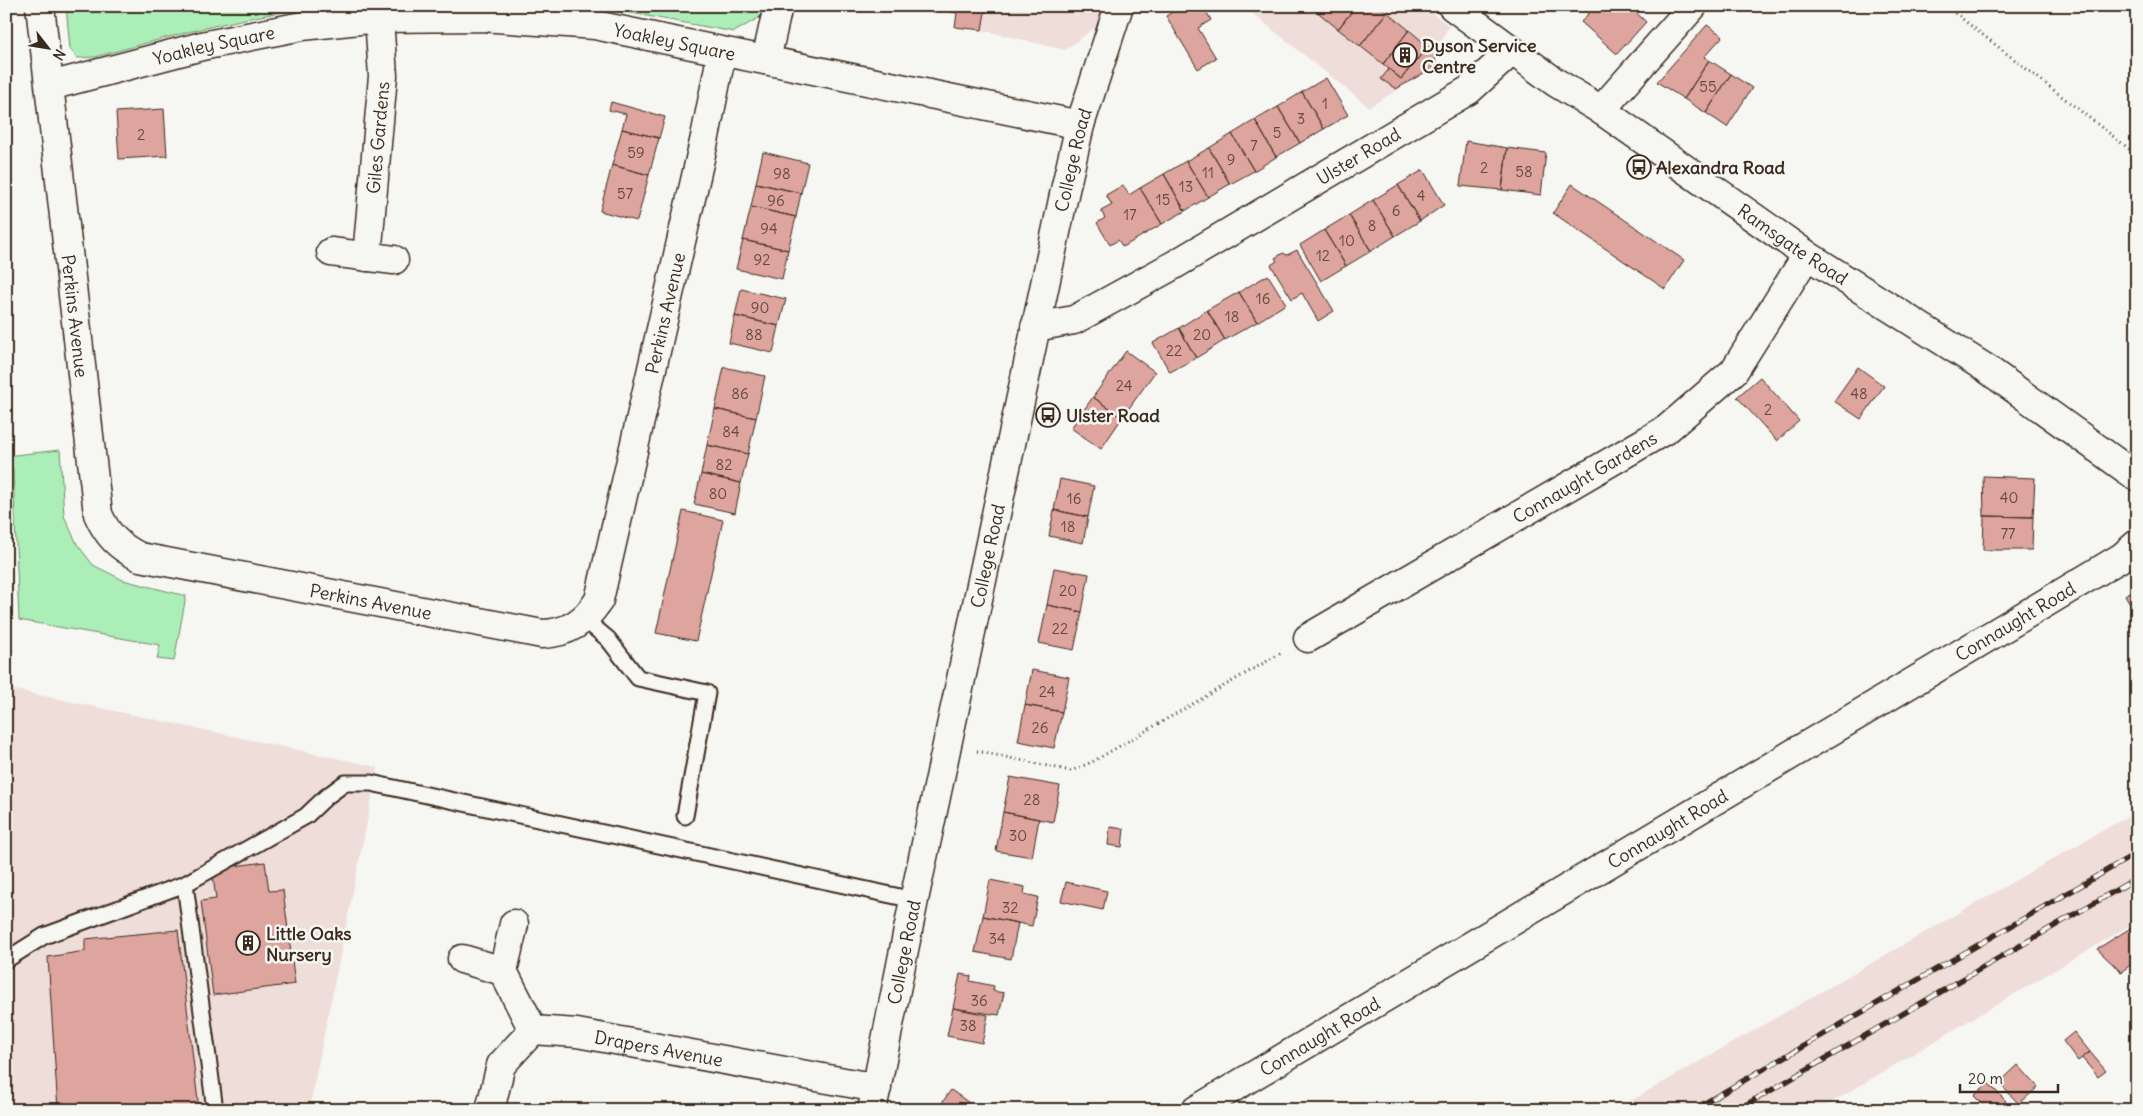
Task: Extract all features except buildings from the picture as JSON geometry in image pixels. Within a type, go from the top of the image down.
[{"type":"street","name":"Perkins Avenue","points":[[40,6],[98,514],[112,539],[125,550],[140,557],[542,634],[557,633],[572,628],[584,619],[598,600],[602,588],[722,52]]},
{"type":"street","points":[[766,60],[778,6]]},
{"type":"street","name":"College Road","points":[[874,1099],[1034,327],[1080,125],[1119,6]]},
{"type":"street","name":"Ramsgate Road","points":[[1452,6],[1555,82],[1601,110],[1807,255],[1987,369],[2137,477]]},
{"type":"street","points":[[1601,110],[1693,6]]},
{"type":"street","name":"Yoakley Square","points":[[50,86],[202,46],[302,26],[379,18],[482,17],[595,25],[1080,125]]},
{"type":"street","name":"Giles Gardens","points":[[367,257],[383,76],[379,18]]},
{"type":"street","name":"Ulster Road","points":[[1034,327],[1074,320],[1174,266],[1469,90],[1512,51]]},
{"type":"street","points":[[331,252],[394,260]]},
{"type":"street","name":"Connaught Gardens","points":[[1308,638],[1667,428],[1734,371],[1807,255]]},
{"type":"street","name":"Connaught Road","points":[[1196,1110],[2030,612],[2122,556],[2137,544]]},
{"type":"street","points":[[490,1110],[501,1065],[533,1030],[503,971],[514,924]]},
{"type":"street","points":[[462,959],[503,971]]},
{"type":"street","name":"Drapers Avenue","points":[[533,1030],[577,1033],[874,1099]]},
{"type":"lane","points":[[584,619],[608,639],[638,678],[707,693],[685,816]]},
{"type":"lane","points":[[6,960],[44,936],[185,884],[306,816],[326,797],[345,783],[371,783],[914,900]]},
{"type":"lane","points":[[185,884],[215,1110]]},
{"type":"path","points":[[1947,7],[2137,155]]},
{"type":"path","points":[[947,745],[1072,770],[1092,762],[1308,638]]},
{"type":"shaded area","points":[[918,6],[1123,6],[1065,50],[982,30],[955,27],[957,13]]},
{"type":"shaded area","points":[[1243,6],[1423,6],[1449,26],[1435,52],[1436,66],[1369,107]]},
{"type":"shaded area","points":[[6,688],[378,767],[309,1110],[6,1110]]},
{"type":"shaded area","points":[[2137,811],[2137,921],[1819,1110],[1615,1110]]},
{"type":"green space","points":[[66,6],[328,6],[240,20],[95,57],[77,58],[70,49]]},
{"type":"green space","points":[[573,6],[762,6],[760,17],[734,32],[609,9]]},
{"type":"green space","points":[[60,450],[64,516],[77,544],[93,565],[123,580],[186,596],[174,661],[157,659],[160,645],[19,620],[13,469],[6,469],[6,456]]},
{"type":"railway","points":[[1693,1110],[2137,853]]},
{"type":"railway","points":[[1737,1110],[2137,878]]},
{"type":"place","name":"Dyson Service Centre","points":[[1405,55]]},
{"type":"place","name":"Alexandra Road","points":[[1639,167]]},
{"type":"place","name":"Ulster Road","points":[[1048,415]]},
{"type":"place","name":"Little Oaks Nursery","points":[[248,943]]}]
